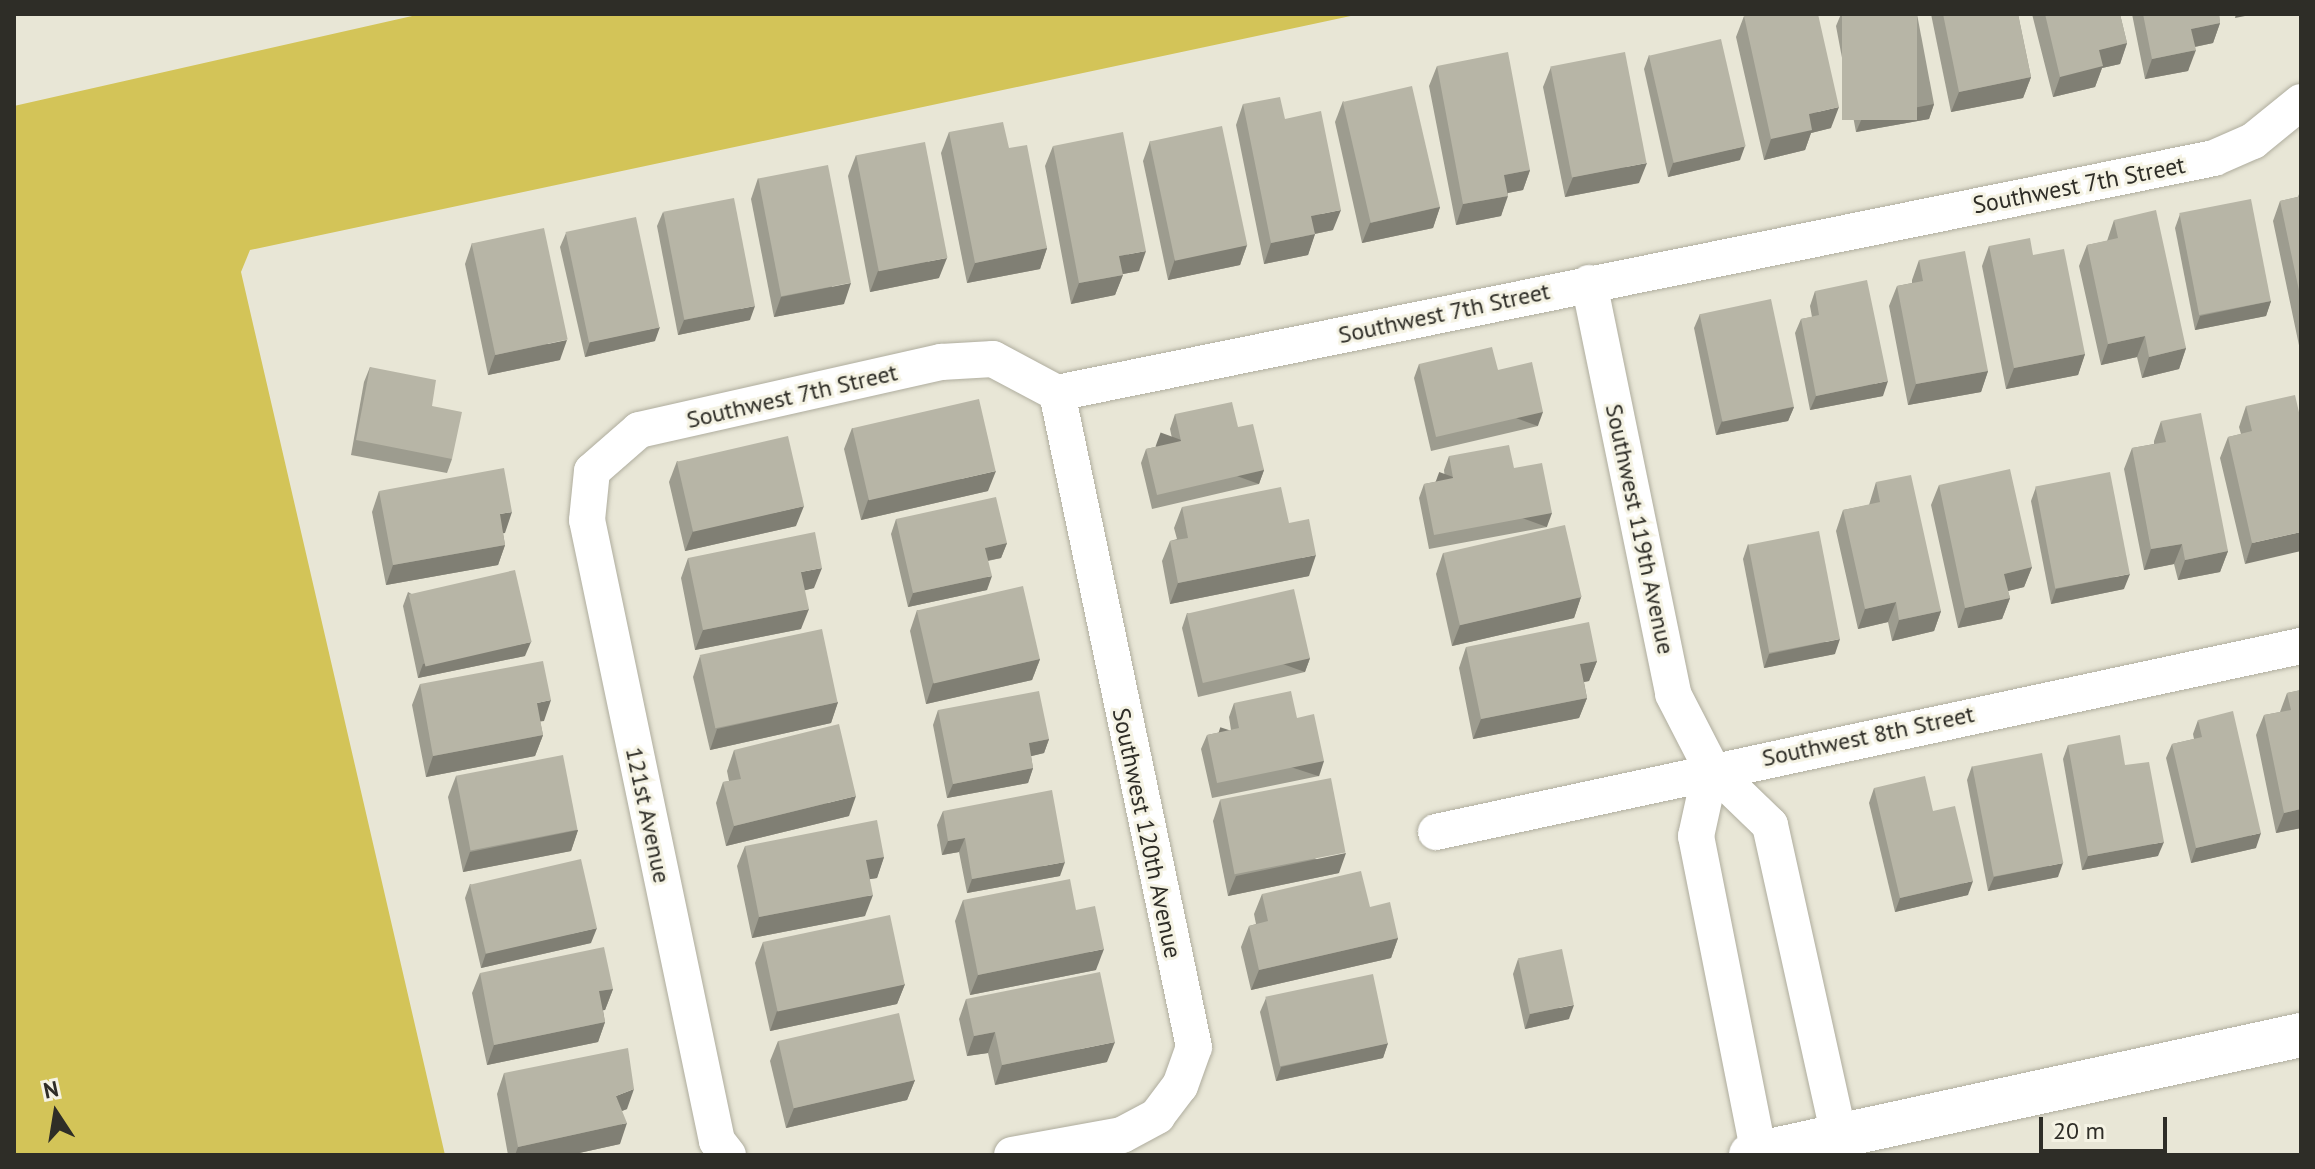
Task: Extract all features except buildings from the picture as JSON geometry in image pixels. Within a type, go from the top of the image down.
[{"type":"street","name":"Southwest 7th Street","points":[[592,471],[639,430],[941,362],[993,359],[1057,393],[2214,158],[2253,141],[2301,102]]},
{"type":"street","name":"Southwest 119th Avenue","points":[[1589,283],[1673,694],[1711,768],[1770,825],[1839,1136]]},
{"type":"street","name":"Southwest 120th Avenue","points":[[1012,1155],[1122,1135],[1157,1116],[1180,1086],[1194,1047],[1057,393]]},
{"type":"street","name":"121st Avenue","points":[[592,471],[587,520],[717,1141],[728,1155]]},
{"type":"street","name":"Southwest 8th Street","points":[[1436,832],[1711,768],[2301,646]]},
{"type":"street","points":[[1711,768],[1696,836],[1755,1154],[2301,1035]]},
{"type":"shaded area","points":[[421,14],[1360,14],[250,250],[241,272],[445,1155],[14,1155],[14,106]]}]
